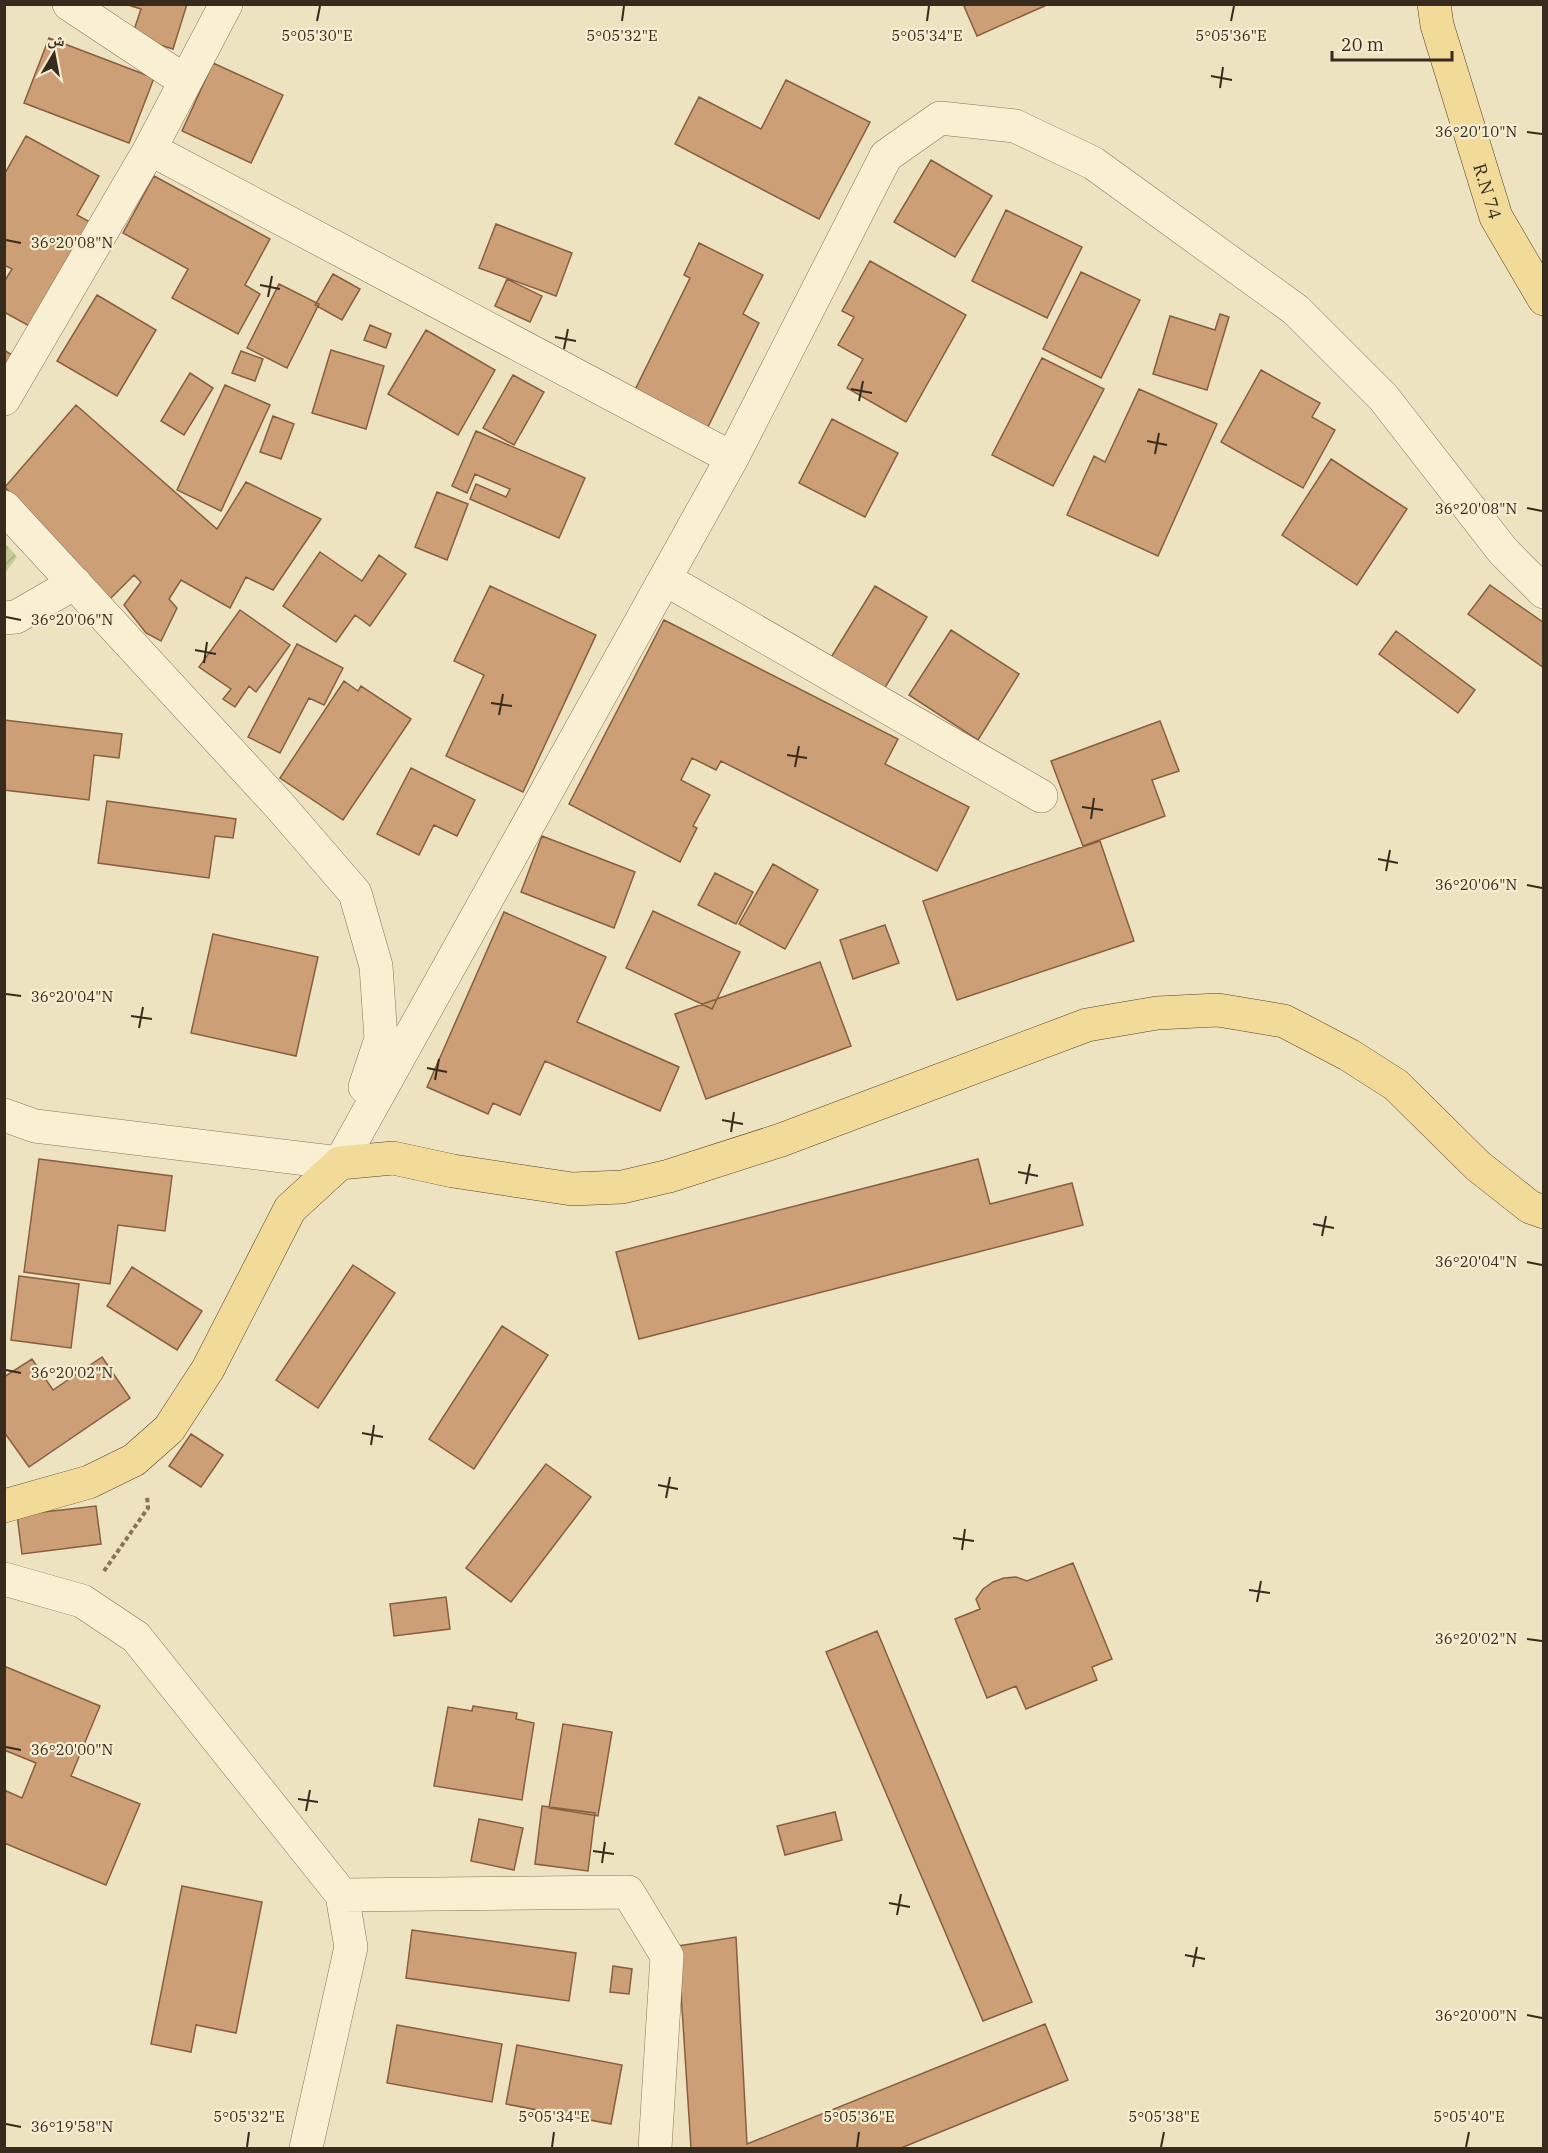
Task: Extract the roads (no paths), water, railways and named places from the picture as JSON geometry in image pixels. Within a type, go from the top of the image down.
[{"type":"main road","name":"R.N 74","points":[[1434,4],[1437,25],[1496,217],[1544,299]]},
{"type":"main road","points":[[4,1506],[89,1482],[134,1460],[169,1429],[208,1369],[290,1209],[340,1163],[393,1158],[453,1171],[572,1189],[622,1187],[669,1176],[781,1140],[1087,1025],[1157,1012],[1218,1010],[1284,1021],[1349,1054],[1396,1084],[1478,1166],[1530,1207],[1544,1212]]},
{"type":"street","points":[[69,4],[185,81]]},
{"type":"street","points":[[4,399],[150,149],[226,4]]},
{"type":"street","points":[[340,1163],[732,458],[886,156],[940,118],[1015,126],[1093,163],[1296,310],[1383,397],[1503,551],[1544,592]]},
{"type":"street","points":[[150,149],[732,458]]},
{"type":"street","points":[[4,507],[279,805],[355,893],[376,966],[381,1038],[340,1163]]},
{"type":"street","points":[[665,579],[1041,795]]},
{"type":"street","points":[[4,618],[16,617],[75,583]]},
{"type":"street","points":[[4,1115],[35,1126],[340,1163]]},
{"type":"street","points":[[4,1579],[82,1601],[136,1637],[342,1895],[351,1947],[306,2148]]},
{"type":"street","points":[[342,1895],[628,1892],[667,1956],[655,2148]]}]
